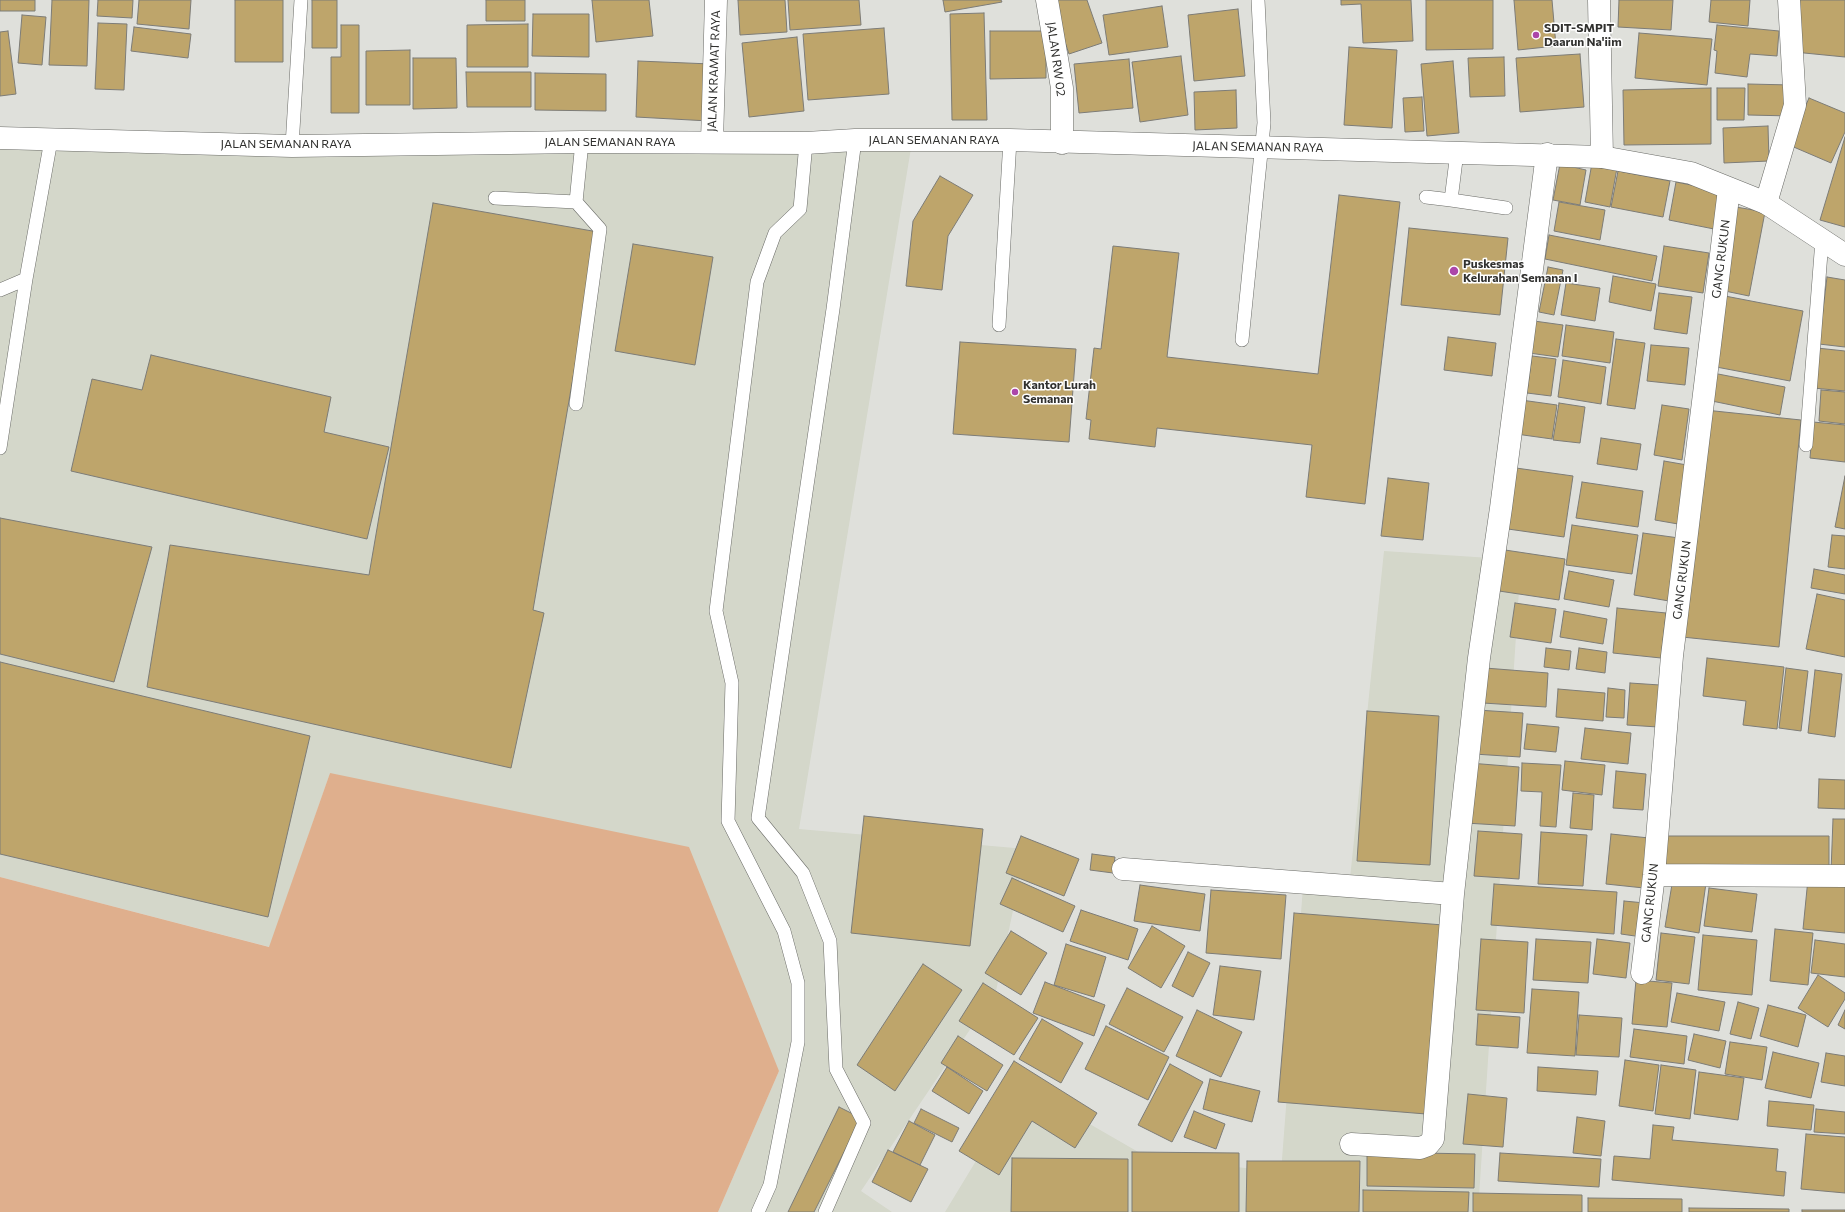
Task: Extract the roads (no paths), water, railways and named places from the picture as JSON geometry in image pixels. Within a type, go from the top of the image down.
[{"type":"street","name":"JALAN KRAMAT RAYA","points":[[712,142],[716,0]]},
{"type":"street","name":"JALAN RW 02","points":[[1047,0],[1062,88],[1062,143]]},
{"type":"street","points":[[1599,0],[1602,157]]},
{"type":"street","points":[[1766,203],[1795,105],[1789,0]]},
{"type":"street","name":"JALAN SEMANAN RAYA","points":[[0,138],[292,146],[582,142],[806,143],[855,140],[1010,140],[1062,143],[1547,154],[1602,157],[1691,173],[1766,203],[1845,255]]},
{"type":"street","points":[[1351,1144],[1420,1148],[1428,1145],[1433,1139],[1453,894],[1479,658],[1502,500],[1547,154]]},
{"type":"street","name":"GANG RUKUN","points":[[1642,973],[1654,875],[1672,656],[1729,189]]},
{"type":"street","points":[[1124,869],[1453,894]]},
{"type":"street","points":[[1654,875],[1845,876]]},
{"type":"lane","points":[[292,146],[301,0]]},
{"type":"lane","points":[[1242,340],[1264,123],[1258,0]]},
{"type":"lane","points":[[0,448],[26,279],[50,156],[51,140]]},
{"type":"lane","points":[[825,1212],[864,1122],[836,1069],[830,941],[803,873],[758,818],[830,324],[855,140]]},
{"type":"lane","points":[[998,325],[1010,140]]},
{"type":"lane","points":[[576,202],[582,142]]},
{"type":"lane","points":[[758,1212],[770,1185],[798,1042],[798,982],[784,931],[728,821],[732,683],[716,611],[756,282],[775,232],[800,210],[806,143]]},
{"type":"lane","points":[[1451,200],[1457,152]]},
{"type":"lane","points":[[1426,197],[1506,208]]},
{"type":"lane","points":[[495,198],[576,202],[600,229],[576,404]]},
{"type":"lane","points":[[1806,445],[1822,240]]},
{"type":"lane","points":[[0,290],[26,279]]},
{"type":"place","name":"SDIT-SMPIT Daarun Na'iim","points":[[1536,35]]},
{"type":"place","name":"Puskesmas Kelurahan Semanan I","points":[[1454,271]]},
{"type":"place","name":"Kantor Lurah Semanan","points":[[1015,392]]}]
